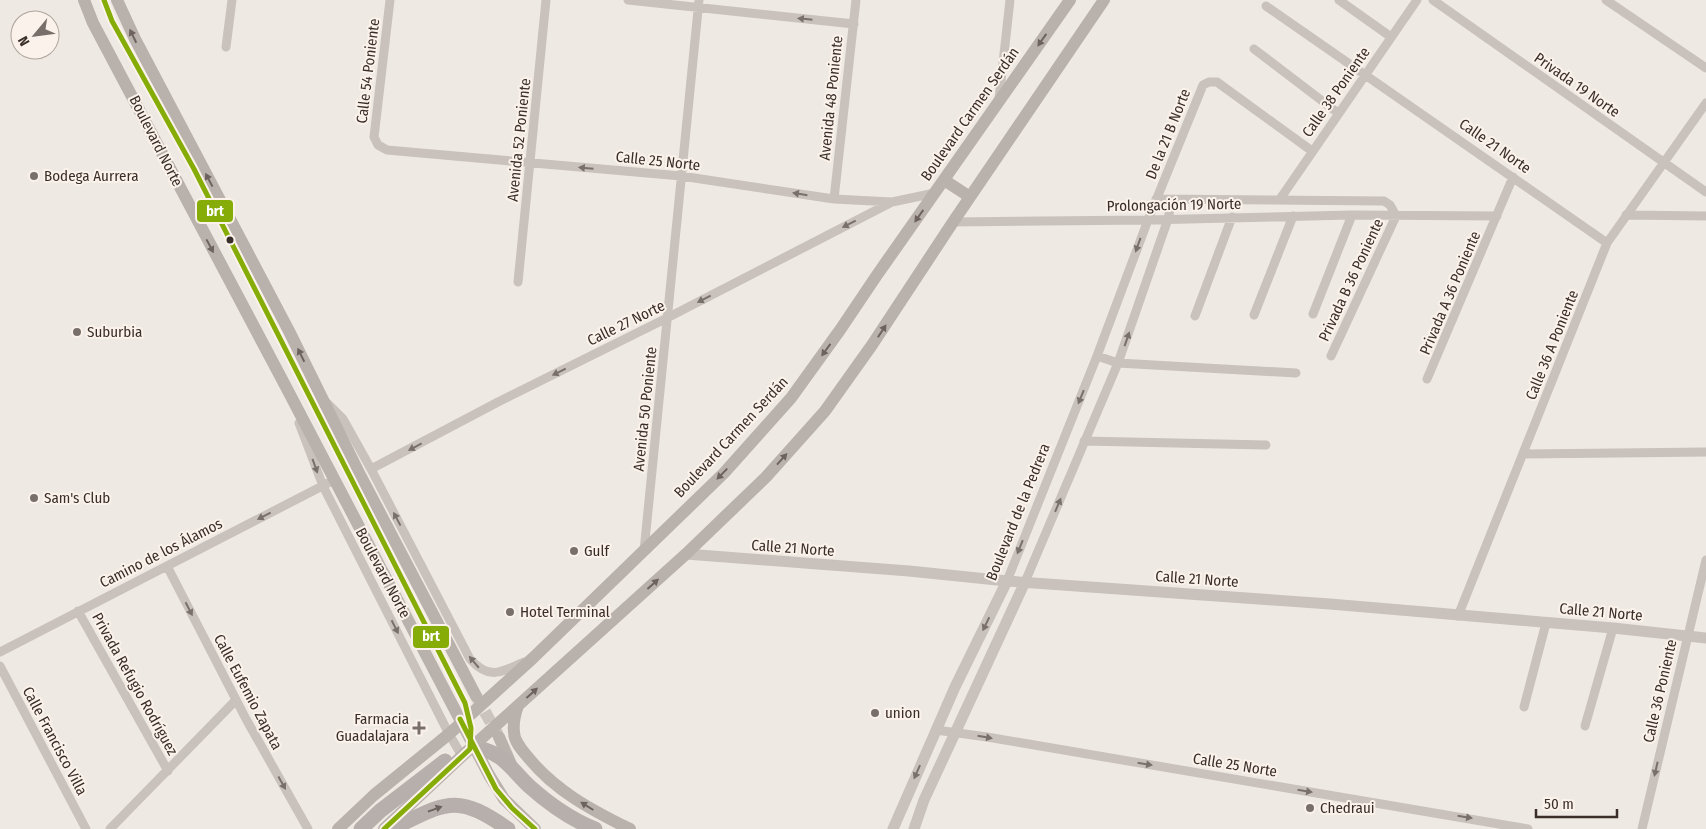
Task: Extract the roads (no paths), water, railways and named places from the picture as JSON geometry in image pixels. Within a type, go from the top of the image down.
[{"type":"main road","name":"Boulevard Norte","points":[[84,0],[93,23],[286,387],[328,483],[443,688],[496,789],[512,808],[535,829]]},
{"type":"main road","name":"Boulevard Norte","points":[[116,0],[284,322],[371,498],[476,696]]},
{"type":"main road","name":"Boulevard Carmen Serdán","points":[[338,829],[374,794],[449,734],[533,658],[724,473],[791,398],[1070,0]]},
{"type":"main road","points":[[384,829],[686,554],[766,477],[825,411],[872,345],[1104,0]]},
{"type":"main road","points":[[944,180],[970,197]]},
{"type":"main road","points":[[518,706],[514,722],[514,734],[519,746],[533,764],[550,781],[569,795],[600,815],[630,829]]},
{"type":"main road","points":[[499,737],[512,769]]},
{"type":"main road","points":[[485,750],[498,754],[527,785],[557,809],[592,828]]},
{"type":"main road","points":[[361,829],[380,811],[445,760]]},
{"type":"main road","points":[[391,829],[434,808],[452,805],[465,805],[475,809],[508,829]]},
{"type":"street","points":[[226,48],[232,0]]},
{"type":"street","name":"Calle 54 Poniente","points":[[378,145],[374,137],[390,0]]},
{"type":"street","name":"Avenida 52 Poniente","points":[[518,282],[546,0]]},
{"type":"street","points":[[628,0],[699,4],[854,24]]},
{"type":"street","name":"Avenida 48 Poniente","points":[[834,199],[856,0]]},
{"type":"street","points":[[998,104],[1010,0]]},
{"type":"street","points":[[1339,0],[1391,37]]},
{"type":"street","name":"Calle 38 Poniente","points":[[1280,199],[1417,0]]},
{"type":"street","name":"Privada 19 Norte","points":[[1433,0],[1706,192]]},
{"type":"street","points":[[1606,0],[1706,68]]},
{"type":"street","name":"Avenida 50 Poniente","points":[[644,551],[699,4]]},
{"type":"street","name":"Calle 21 Norte","points":[[1266,6],[1607,243]]},
{"type":"street","points":[[1254,49],[1338,113]]},
{"type":"street","name":"De la 21 B Norte","points":[[1156,199],[1203,85],[1209,82],[1217,82],[1312,150]]},
{"type":"street","name":"Calle 36 A Poniente","points":[[1458,616],[1607,243],[1706,102]]},
{"type":"street","name":"Calle 25 Norte","points":[[378,145],[387,150],[681,176],[834,199],[892,202],[935,193]]},
{"type":"street","name":"Privada A 36 Poniente","points":[[1427,379],[1513,177]]},
{"type":"street","name":"Prolongación 19 Norte","points":[[1156,199],[1384,201],[1390,205],[1396,216]]},
{"type":"street","name":"Boulevard de la Pedrera","points":[[893,829],[936,730],[1007,581],[1097,356],[1156,199]]},
{"type":"street","points":[[914,829],[924,800],[1025,582],[1118,363],[1168,219],[1172,200]]},
{"type":"street","name":"Calle 27 Norte","points":[[371,469],[498,402],[667,318],[892,202]]},
{"type":"street","points":[[1313,314],[1352,215]]},
{"type":"street","name":"Prolongación 19 Norte","points":[[953,222],[1352,215],[1497,216]]},
{"type":"street","points":[[1626,215],[1706,216]]},
{"type":"street","points":[[1254,315],[1292,216]]},
{"type":"street","name":"Privada B 36 Poniente","points":[[1331,356],[1396,216]]},
{"type":"street","points":[[1194,316],[1232,217]]},
{"type":"street","points":[[1097,356],[1118,363],[1296,373]]},
{"type":"street","name":"Boulevard Norte","points":[[322,398],[343,419],[470,659],[478,668],[486,672],[497,672],[533,658]]},
{"type":"street","points":[[1084,440],[1266,445]]},
{"type":"street","points":[[1523,454],[1706,452]]},
{"type":"street","name":"Boulevard Norte","points":[[328,483],[449,734],[462,756]]},
{"type":"street","name":"Camino de los Álamos","points":[[0,652],[78,610],[328,483]]},
{"type":"street","name":"Calle 21 Norte","points":[[686,554],[909,571],[1007,581],[1330,604],[1613,628],[1706,638]]},
{"type":"street","name":"Calle 36 Poniente","points":[[1642,829],[1706,560]]},
{"type":"street","name":"Calle Eufemio Zapata","points":[[167,566],[236,700],[308,829]]},
{"type":"street","name":"Privada Refugio Rodríguez","points":[[78,610],[168,771]]},
{"type":"street","points":[[1524,707],[1546,622]]},
{"type":"street","points":[[1585,726],[1613,628]]},
{"type":"street","name":"Calle Francisco Villa","points":[[0,666],[86,829]]},
{"type":"street","points":[[110,829],[236,700]]},
{"type":"street","name":"Calle 25 Norte","points":[[936,730],[1528,829]]},
{"type":"tunnel","points":[[476,696],[498,735]]},
{"type":"place","name":"Bodega Aurrera","points":[[34,176]]},
{"type":"place","name":"Suburbia","points":[[77,332]]},
{"type":"place","name":"Sam's Club","points":[[34,498]]},
{"type":"place","name":"Gulf","points":[[574,551]]},
{"type":"place","name":"Hotel Terminal","points":[[510,612]]},
{"type":"place","name":"union","points":[[875,713]]},
{"type":"place","name":"Farmacia Guadalajara","points":[[419,728]]},
{"type":"place","name":"Chedraui","points":[[1310,808]]}]
